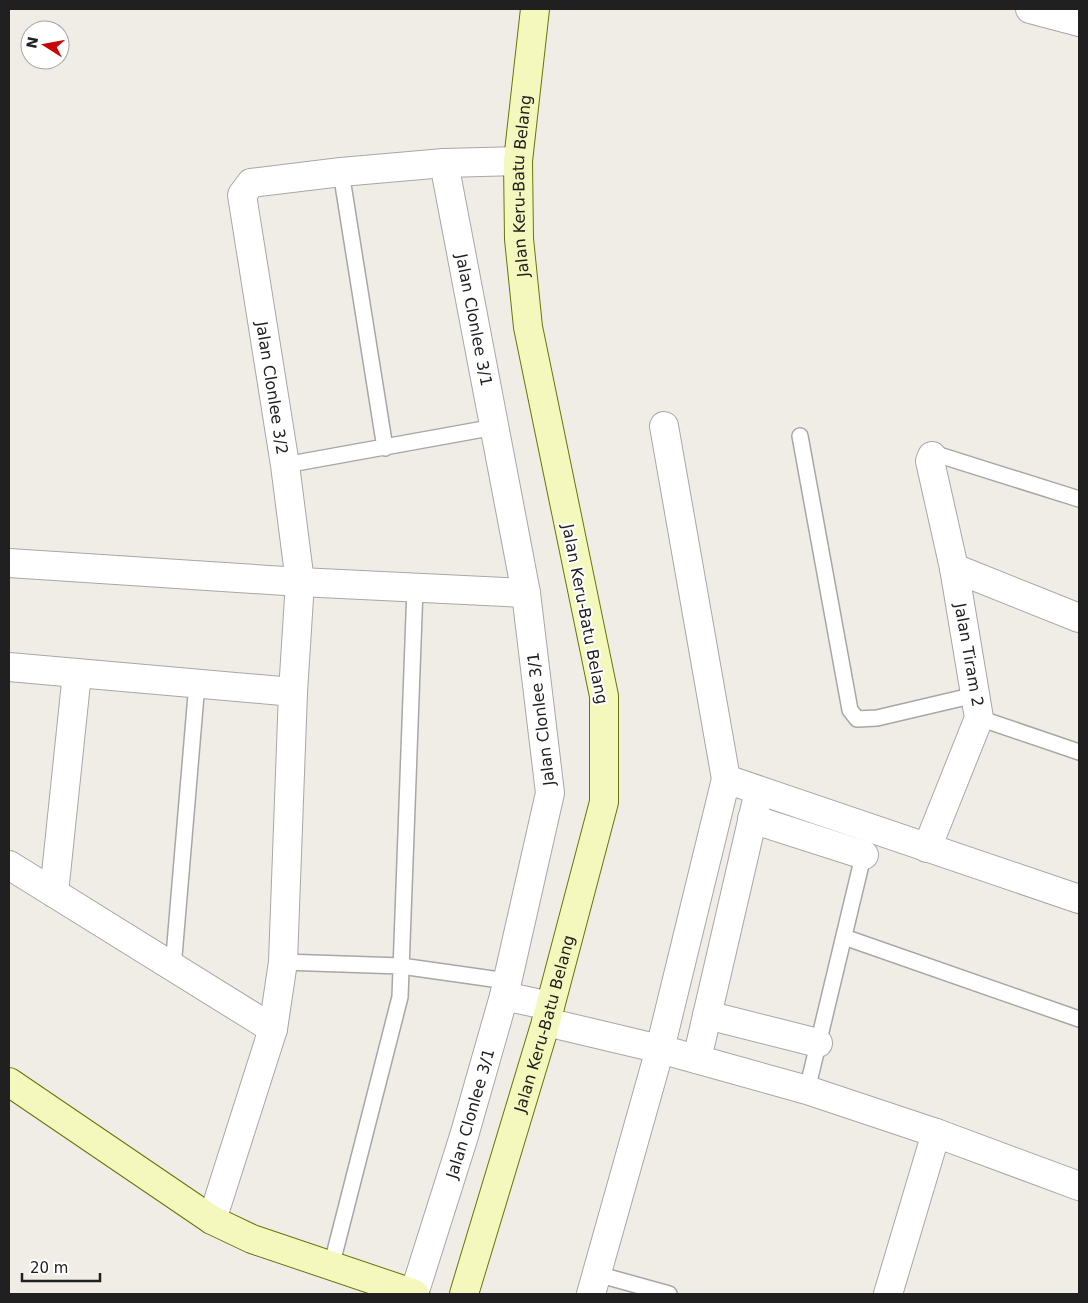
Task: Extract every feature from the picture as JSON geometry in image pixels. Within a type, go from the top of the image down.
[{"type":"street","name":"Jalan Keru-Batu Belang","points":[[464,1294],[548,1014],[604,802],[604,696],[528,327],[520,239],[518,161],[535,9]]},
{"type":"street","points":[[1039,10],[1079,22]]},
{"type":"street","points":[[341,172],[444,163],[518,161]]},
{"type":"street","name":"Jalan Clonlee 3/1","points":[[414,1294],[464,1136],[506,988],[550,793],[526,593],[444,163]]},
{"type":"street","name":"Jalan Clonlee 3/2","points":[[212,1220],[273,1029],[283,962],[293,692],[300,582],[284,465],[242,195],[251,183],[341,172]]},
{"type":"street","points":[[594,1284],[660,1048],[726,780],[664,426]]},
{"type":"street","name":"Jalan Tiram 2","points":[[927,848],[977,707],[954,568],[930,461],[932,456]]},
{"type":"street","points":[[9,563],[300,582],[526,593]]},
{"type":"street","points":[[954,568],[1079,618]]},
{"type":"street","points":[[9,667],[293,692]]},
{"type":"street","points":[[54,893],[77,673]]},
{"type":"street","points":[[726,780],[1079,899]]},
{"type":"street","points":[[697,1059],[759,791]]},
{"type":"street","points":[[752,819],[864,855]]},
{"type":"street","points":[[9,865],[273,1029]]},
{"type":"street","points":[[506,988],[548,1014],[807,1090],[936,1133],[1079,1186]]},
{"type":"street","points":[[707,1015],[818,1043]]},
{"type":"street","points":[[9,1082],[212,1220],[252,1239],[414,1294]]},
{"type":"street","points":[[893,1293],[936,1133]]},
{"type":"lane","points":[[341,172],[385,448]]},
{"type":"lane","points":[[284,465],[495,427]]},
{"type":"lane","points":[[800,436],[850,710],[857,719],[977,707],[1079,752]]},
{"type":"lane","points":[[932,456],[939,455],[1079,499]]},
{"type":"lane","points":[[332,1267],[400,997],[415,588]]},
{"type":"lane","points":[[173,968],[198,683]]},
{"type":"lane","points":[[807,1090],[870,828]]},
{"type":"lane","points":[[844,937],[1079,1019]]},
{"type":"lane","points":[[283,962],[401,966],[506,988]]},
{"type":"lane","points":[[594,1284],[669,1294]]}]
